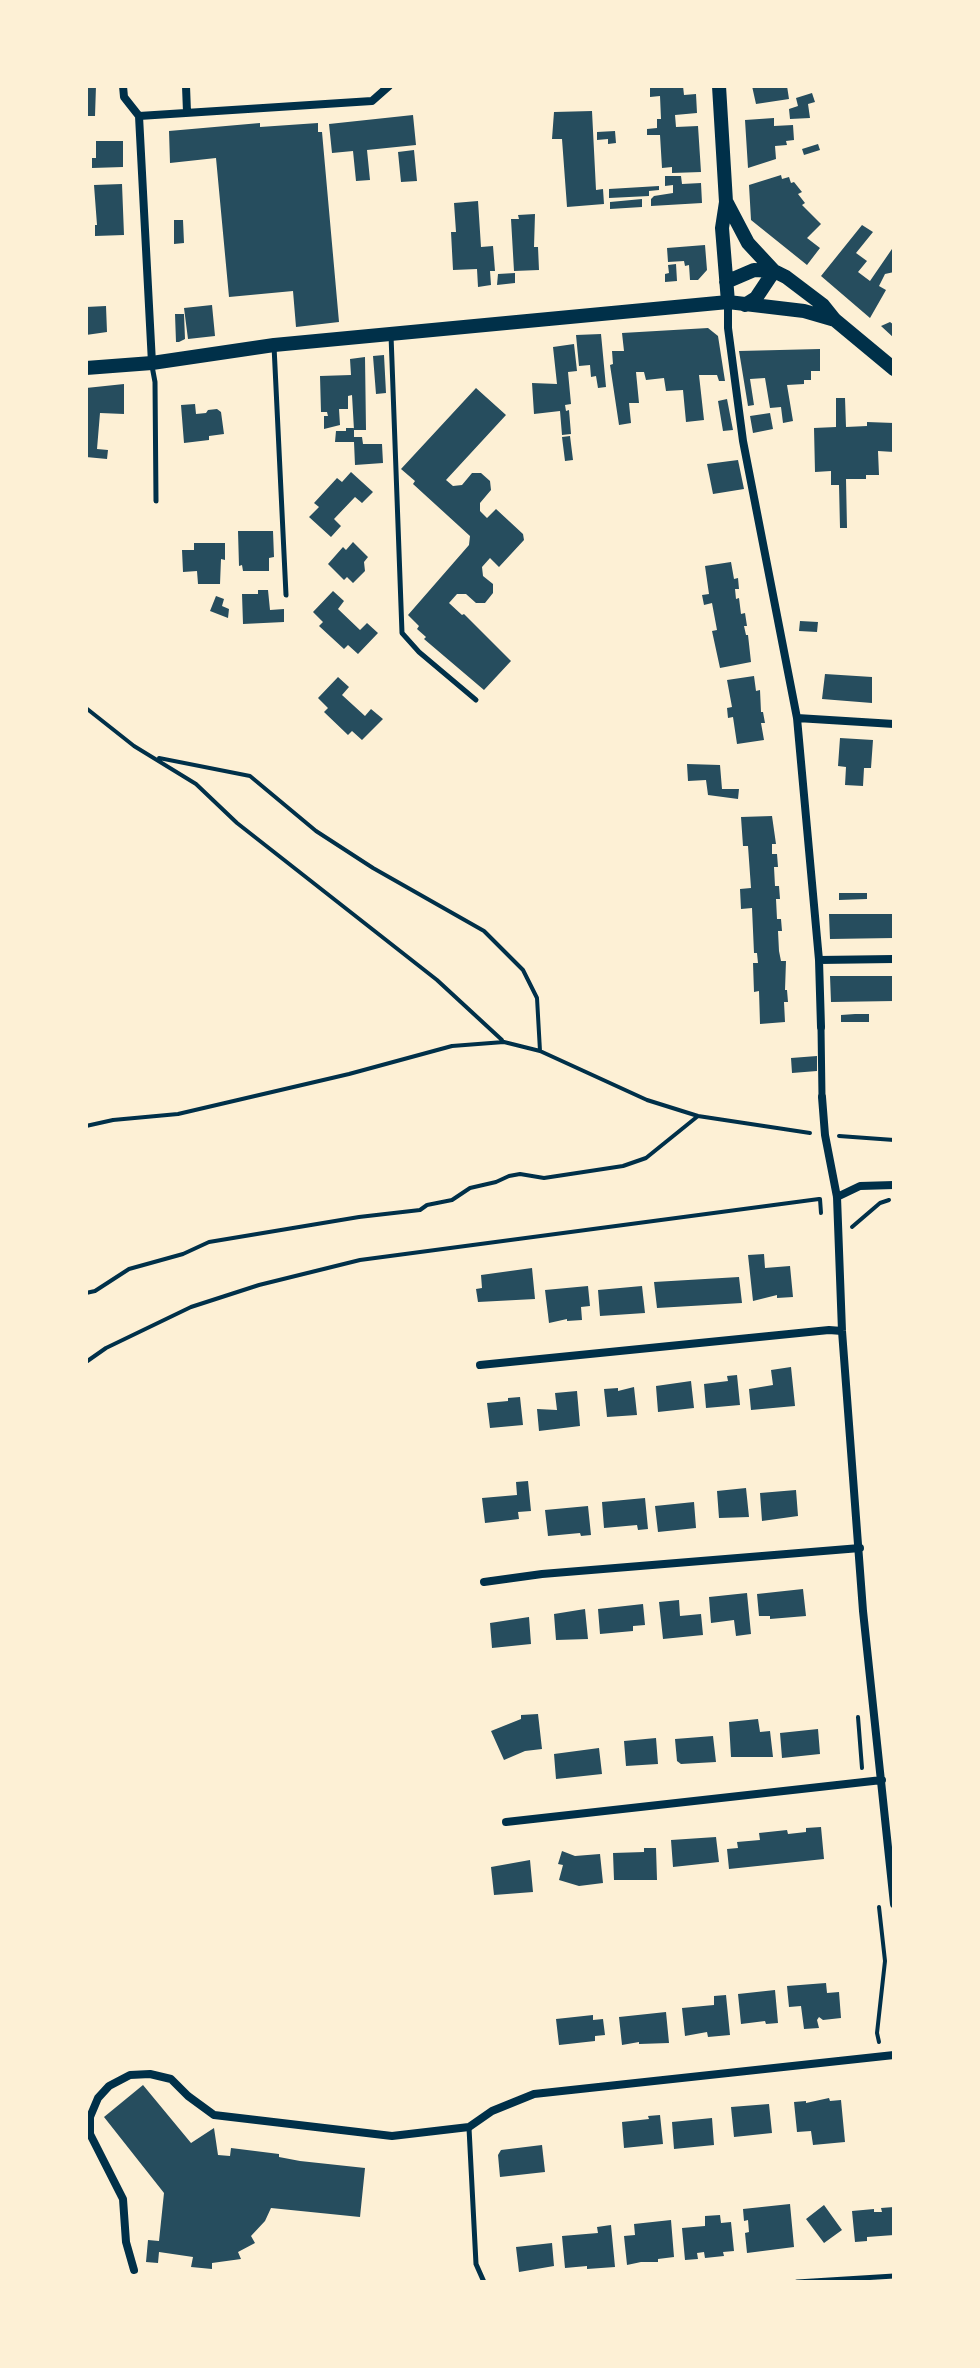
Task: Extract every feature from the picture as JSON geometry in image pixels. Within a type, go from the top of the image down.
[{"type":"street","points":[[123,86],[124,97],[139,116],[152,363]]},
{"type":"street","points":[[186,86],[187,112]]},
{"type":"street","points":[[139,116],[372,101],[389,86]]},
{"type":"street","points":[[719,86],[726,202],[722,228],[728,328],[743,441],[797,718],[819,960],[825,1135],[837,1197],[842,1331],[863,1611],[894,1904]]},
{"type":"street","points":[[726,202],[748,243],[774,271],[800,286],[894,369]]},
{"type":"street","points":[[726,282],[754,270],[774,271]]},
{"type":"street","points":[[745,305],[756,298],[774,271]]},
{"type":"street","points":[[86,368],[152,363],[274,345],[728,302],[804,311],[835,320]]},
{"type":"street","points":[[797,718],[894,724]]},
{"type":"street","points":[[819,960],[894,959]]},
{"type":"street","points":[[837,1197],[860,1186],[894,1185]]},
{"type":"street","points":[[480,1365],[842,1331]]},
{"type":"street","points":[[484,1582],[542,1574],[860,1548]]},
{"type":"street","points":[[506,1822],[882,1780]]},
{"type":"street","points":[[134,2270],[126,2242],[123,2199],[90,2134],[90,2117],[98,2098],[109,2086],[130,2075],[150,2074],[171,2079],[207,2111],[226,2117],[392,2136],[469,2127],[492,2111],[534,2094],[894,2055]]},
{"type":"lane","points":[[391,334],[402,633],[419,652],[476,700]]},
{"type":"lane","points":[[274,345],[286,595]]},
{"type":"lane","points":[[152,363],[155,382],[156,501]]},
{"type":"lane","points":[[469,2127],[474,2250],[484,2282]]},
{"type":"lane","points":[[797,2282],[894,2276]]},
{"type":"path","points":[[86,708],[134,746],[196,784],[237,823],[437,980],[504,1042]]},
{"type":"path","points":[[152,757],[250,776],[316,831],[373,868],[484,931],[523,970],[537,998],[540,1051]]},
{"type":"path","points":[[86,1126],[113,1120],[178,1114],[452,1046],[504,1042],[540,1051],[647,1100],[698,1116],[825,1135],[894,1140]]},
{"type":"path","points":[[86,1293],[95,1291],[129,1269],[183,1254],[209,1242],[371,1215],[420,1210],[427,1205],[452,1200],[470,1188],[509,1176],[520,1174],[544,1178],[623,1166],[646,1158],[698,1116]]},
{"type":"path","points":[[86,1362],[106,1348],[191,1307],[259,1285],[360,1260],[837,1197]]},
{"type":"path","points":[[852,1242],[852,1226],[880,1203],[894,1198]]},
{"type":"building","points":[[86,86],[96,86],[95,116],[86,116]]},
{"type":"building","points":[[683,86],[684,95],[696,94],[697,113],[675,115],[676,127],[698,126],[701,172],[672,173],[672,167],[662,168],[660,135],[647,135],[647,129],[657,128],[657,119],[661,119],[660,96],[650,97],[650,87]]},
{"type":"building","points":[[752,86],[787,86],[789,99],[756,104]]},
{"type":"building","points":[[812,93],[815,102],[808,104],[810,118],[790,119],[789,109],[798,106],[796,98]]},
{"type":"building","points":[[592,111],[596,190],[603,189],[604,204],[567,207],[562,139],[552,139],[554,112]]},
{"type":"building","points":[[413,115],[416,145],[367,150],[370,180],[356,181],[353,151],[332,153],[329,124]]},
{"type":"building","points":[[774,118],[774,126],[793,125],[794,140],[786,141],[787,145],[775,146],[776,159],[748,168],[745,120]]},
{"type":"building","points":[[260,123],[260,127],[318,123],[318,132],[322,132],[339,322],[296,327],[293,291],[229,297],[216,158],[170,163],[169,131]]},
{"type":"building","points":[[615,131],[616,143],[608,144],[608,139],[597,140],[597,132]]},
{"type":"building","points":[[96,141],[123,141],[123,167],[92,168],[92,158],[96,158]]},
{"type":"building","points":[[818,144],[820,150],[804,155],[802,149]]},
{"type":"building","points":[[414,150],[417,181],[401,182],[398,152]]},
{"type":"building","points":[[781,175],[782,179],[789,177],[791,183],[794,182],[802,192],[798,194],[805,203],[802,205],[821,224],[807,238],[820,248],[807,265],[751,220],[749,185]]},
{"type":"building","points":[[665,176],[681,176],[682,184],[701,183],[702,203],[651,206],[654,196],[673,193],[673,185],[665,186]]},
{"type":"building","points":[[122,184],[124,235],[95,236],[94,185]]},
{"type":"building","points":[[659,186],[659,190],[649,191],[649,196],[609,198],[609,189]]},
{"type":"building","points":[[642,199],[642,207],[610,209],[610,202]]},
{"type":"building","points":[[478,201],[481,247],[493,246],[495,271],[490,271],[491,285],[478,287],[477,269],[453,270],[451,232],[456,232],[454,203]]},
{"type":"building","points":[[535,214],[534,247],[538,247],[539,270],[514,271],[511,219],[519,219],[518,215]]},
{"type":"building","points":[[174,220],[183,220],[184,243],[174,244]]},
{"type":"building","points":[[862,225],[873,232],[856,253],[867,261],[858,272],[870,281],[894,246],[894,272],[885,274],[879,286],[886,290],[870,318],[821,276]]},
{"type":"building","points":[[705,245],[707,270],[698,280],[690,280],[689,265],[685,266],[684,261],[668,262],[667,248]]},
{"type":"building","points":[[676,264],[677,281],[665,282],[668,265]]},
{"type":"building","points":[[515,273],[515,283],[497,285],[498,274]]},
{"type":"building","points":[[212,305],[215,336],[188,339],[184,308]]},
{"type":"building","points":[[106,306],[107,332],[86,335],[86,307]]},
{"type":"building","points":[[175,314],[184,314],[185,339],[179,342],[176,342]]},
{"type":"building","points":[[890,322],[894,325],[894,338],[881,326]]},
{"type":"building","points":[[708,328],[718,336],[725,381],[719,381],[717,375],[699,375],[704,420],[686,422],[683,390],[666,391],[664,378],[646,380],[644,372],[636,372],[639,403],[629,403],[631,423],[619,425],[610,365],[613,364],[612,351],[624,351],[622,333]]},
{"type":"building","points":[[601,334],[606,387],[598,388],[596,376],[591,377],[590,365],[579,366],[576,335]]},
{"type":"building","points":[[574,344],[577,371],[568,372],[571,404],[565,405],[566,411],[569,410],[571,434],[562,435],[560,411],[534,414],[532,383],[557,384],[553,347]]},
{"type":"building","points":[[820,349],[820,371],[811,371],[811,380],[804,380],[804,384],[787,385],[793,421],[783,423],[781,407],[770,408],[765,378],[750,379],[754,405],[748,406],[739,351]]},
{"type":"building","points":[[384,355],[386,393],[376,394],[373,356]]},
{"type":"building","points":[[365,357],[366,430],[354,430],[352,395],[348,396],[348,409],[339,409],[340,425],[324,429],[324,416],[328,416],[327,412],[321,412],[320,376],[351,375],[350,359]]},
{"type":"building","points":[[124,384],[124,414],[100,413],[97,449],[108,450],[107,459],[86,457],[86,388]]},
{"type":"building","points":[[476,388],[506,415],[446,480],[453,486],[462,485],[472,473],[481,473],[490,481],[491,490],[480,503],[480,511],[487,518],[496,509],[523,534],[524,540],[499,567],[490,558],[482,567],[483,576],[493,584],[493,593],[485,603],[476,603],[466,594],[457,594],[449,603],[511,661],[484,690],[424,639],[426,637],[417,629],[419,626],[408,615],[469,545],[470,536],[413,484],[415,481],[401,469]]},
{"type":"building","points":[[836,398],[845,398],[846,427],[867,426],[867,422],[894,423],[894,452],[878,451],[879,475],[866,475],[866,479],[846,479],[847,528],[840,528],[839,485],[831,485],[831,471],[815,472],[814,428],[836,427]]},
{"type":"building","points":[[727,399],[733,430],[723,431],[718,401]]},
{"type":"building","points":[[195,404],[196,414],[217,409],[221,412],[224,434],[209,436],[209,440],[184,443],[181,405]]},
{"type":"building","points":[[770,413],[773,429],[753,433],[750,416]]},
{"type":"building","points":[[346,428],[354,428],[354,437],[362,437],[363,444],[382,444],[383,463],[355,465],[354,442],[335,442],[336,431],[346,431]]},
{"type":"building","points":[[570,436],[573,460],[565,461],[562,437]]},
{"type":"building","points":[[738,460],[744,489],[713,494],[707,464]]},
{"type":"building","points":[[351,472],[373,492],[362,503],[355,497],[334,519],[341,526],[331,537],[309,517],[319,507],[314,503],[337,478],[342,482]]},
{"type":"building","points":[[238,531],[273,531],[274,557],[269,558],[269,571],[243,571],[242,565],[239,566]]},
{"type":"building","points":[[353,542],[368,557],[364,562],[365,571],[353,583],[347,577],[344,580],[328,564],[343,547],[346,550]]},
{"type":"building","points":[[194,543],[225,543],[220,584],[198,584],[197,571],[183,572],[182,550],[194,550]]},
{"type":"building","points":[[731,562],[734,579],[738,578],[736,599],[739,598],[741,614],[745,613],[747,626],[744,626],[751,662],[720,668],[712,631],[717,630],[712,603],[704,605],[702,595],[709,594],[705,566]]},
{"type":"building","points":[[258,590],[268,590],[270,610],[284,609],[284,622],[243,624],[242,594],[258,594]]},
{"type":"building","points":[[333,591],[344,601],[338,609],[360,630],[367,623],[378,633],[358,654],[348,645],[344,649],[319,626],[323,622],[313,612]]},
{"type":"building","points":[[216,596],[224,599],[222,606],[229,609],[228,618],[210,611]]},
{"type":"building","points":[[800,621],[818,622],[817,632],[799,631]]},
{"type":"building","points":[[825,674],[872,677],[872,703],[822,699]]},
{"type":"building","points":[[754,676],[756,691],[760,690],[764,740],[737,744],[733,717],[728,718],[727,708],[732,707],[727,680]]},
{"type":"building","points":[[338,677],[349,687],[342,695],[365,716],[371,709],[383,719],[362,740],[352,731],[348,735],[324,712],[328,708],[318,698]]},
{"type":"building","points":[[840,738],[873,740],[871,768],[864,768],[863,786],[845,785],[846,767],[838,766]]},
{"type":"building","points":[[687,764],[720,765],[722,789],[739,789],[738,799],[708,795],[706,780],[688,781]]},
{"type":"building","points":[[772,816],[776,844],[772,844],[772,854],[777,854],[778,867],[774,867],[775,886],[779,886],[780,899],[776,899],[777,919],[781,919],[782,931],[778,931],[779,951],[781,961],[786,961],[785,990],[788,1002],[784,1002],[785,1022],[760,1024],[759,991],[754,992],[753,963],[758,963],[757,953],[754,953],[752,908],[741,909],[740,889],[751,888],[748,846],[743,846],[741,817]]},
{"type":"building","points":[[839,893],[867,893],[867,899],[839,900]]},
{"type":"building","points":[[829,914],[894,914],[894,938],[830,939]]},
{"type":"building","points":[[830,976],[894,976],[894,1001],[831,1002]]},
{"type":"building","points":[[869,1014],[869,1022],[841,1022],[841,1015]]},
{"type":"building","points":[[817,1056],[817,1071],[792,1073],[791,1058]]},
{"type":"building","points":[[764,1254],[765,1268],[790,1266],[793,1297],[777,1298],[777,1295],[753,1301],[748,1255]]},
{"type":"building","points":[[532,1268],[535,1299],[478,1302],[476,1289],[482,1288],[481,1275]]},
{"type":"building","points":[[739,1277],[742,1303],[657,1308],[654,1282]]},
{"type":"building","points":[[588,1286],[590,1306],[581,1307],[582,1320],[549,1323],[545,1290]]},
{"type":"building","points":[[642,1286],[645,1313],[600,1316],[598,1290]]},
{"type":"building","points":[[791,1367],[795,1406],[751,1410],[749,1389],[773,1385],[771,1370]]},
{"type":"building","points":[[737,1375],[740,1405],[706,1408],[704,1384],[728,1381],[727,1376]]},
{"type":"building","points":[[691,1381],[694,1408],[658,1412],[656,1386]]},
{"type":"building","points":[[634,1387],[637,1415],[607,1417],[604,1389],[618,1388],[618,1391]]},
{"type":"building","points":[[577,1391],[580,1426],[539,1431],[537,1409],[557,1410],[555,1393]]},
{"type":"building","points":[[520,1397],[523,1425],[490,1428],[487,1403]]},
{"type":"building","points":[[528,1481],[531,1511],[518,1512],[519,1519],[485,1523],[482,1498],[517,1495],[516,1482]]},
{"type":"building","points":[[746,1488],[749,1517],[719,1518],[717,1491]]},
{"type":"building","points":[[796,1490],[798,1516],[762,1521],[760,1493]]},
{"type":"building","points":[[645,1498],[648,1529],[638,1530],[637,1525],[604,1528],[602,1502]]},
{"type":"building","points":[[694,1502],[696,1528],[658,1532],[655,1506]]},
{"type":"building","points":[[588,1506],[591,1535],[548,1536],[545,1510]]},
{"type":"building","points":[[803,1589],[806,1616],[770,1619],[770,1616],[759,1616],[757,1594]]},
{"type":"building","points":[[747,1593],[751,1634],[736,1636],[734,1620],[711,1623],[709,1597]]},
{"type":"building","points":[[679,1600],[680,1616],[701,1614],[703,1635],[663,1639],[659,1602]]},
{"type":"building","points":[[643,1604],[645,1625],[633,1626],[633,1631],[600,1634],[598,1609]]},
{"type":"building","points":[[585,1609],[588,1639],[556,1640],[554,1614]]},
{"type":"building","points":[[529,1617],[531,1644],[492,1648],[490,1623]]},
{"type":"building","points":[[538,1714],[542,1749],[525,1751],[504,1760],[491,1731],[521,1719],[521,1715]]},
{"type":"building","points":[[758,1719],[760,1732],[770,1731],[773,1757],[731,1757],[729,1722]]},
{"type":"building","points":[[818,1729],[820,1754],[782,1758],[780,1733]]},
{"type":"building","points":[[713,1736],[716,1762],[681,1764],[677,1761],[675,1739]]},
{"type":"building","points":[[656,1738],[658,1764],[626,1766],[624,1741]]},
{"type":"building","points":[[599,1748],[602,1774],[556,1779],[554,1754]]},
{"type":"building","points":[[821,1827],[824,1859],[729,1869],[727,1849],[738,1848],[737,1842],[760,1840],[759,1833],[787,1830],[788,1834]]},
{"type":"building","points":[[716,1837],[719,1862],[673,1867],[671,1840]]},
{"type":"building","points":[[644,1848],[656,1848],[657,1880],[614,1880],[613,1853],[644,1852]]},
{"type":"building","points":[[562,1851],[575,1856],[600,1854],[603,1883],[579,1886],[559,1880],[563,1865],[558,1864]]},
{"type":"building","points":[[530,1860],[533,1892],[494,1895],[491,1867]]},
{"type":"building","points":[[826,1983],[827,1993],[839,1992],[841,2018],[823,2020],[819,2017],[819,2028],[804,2029],[801,2006],[789,2007],[787,1986]]},
{"type":"building","points":[[775,1990],[778,2023],[741,2024],[738,1994]]},
{"type":"building","points":[[726,1995],[730,2035],[708,2037],[707,2032],[685,2036],[682,2008],[714,2005],[714,1996]]},
{"type":"building","points":[[666,2012],[669,2043],[622,2045],[619,2017]]},
{"type":"building","points":[[593,2015],[593,2020],[603,2019],[605,2035],[595,2036],[595,2041],[559,2045],[556,2019]]},
{"type":"building","points":[[143,2085],[191,2143],[214,2128],[218,2155],[230,2156],[231,2148],[279,2154],[279,2157],[300,2161],[365,2168],[360,2217],[271,2208],[265,2221],[251,2236],[255,2243],[238,2252],[241,2259],[212,2263],[212,2269],[191,2267],[193,2257],[159,2252],[158,2263],[146,2262],[148,2240],[159,2241],[164,2193],[104,2117]]},
{"type":"building","points":[[829,2098],[830,2101],[841,2100],[845,2142],[813,2145],[811,2131],[797,2132],[794,2102]]},
{"type":"building","points":[[769,2104],[772,2133],[734,2137],[731,2107]]},
{"type":"building","points":[[660,2115],[663,2144],[624,2148],[622,2122]]},
{"type":"building","points":[[712,2118],[714,2145],[674,2149],[672,2122]]},
{"type":"building","points":[[542,2145],[545,2172],[500,2177],[498,2155],[501,2150]]},
{"type":"building","points":[[790,2204],[794,2247],[747,2253],[745,2233],[749,2232],[748,2220],[744,2221],[743,2209]]},
{"type":"building","points":[[824,2205],[842,2230],[824,2243],[806,2219]]},
{"type":"building","points":[[894,2207],[894,2235],[867,2237],[867,2241],[855,2242],[852,2211],[874,2209],[874,2212],[882,2212],[881,2208]]},
{"type":"building","points":[[720,2215],[721,2223],[731,2222],[734,2251],[723,2252],[724,2256],[705,2258],[704,2252],[697,2253],[698,2259],[685,2260],[682,2228],[705,2226],[705,2216]]},
{"type":"building","points":[[671,2220],[674,2257],[627,2265],[624,2236],[635,2235],[634,2224]]},
{"type":"building","points":[[611,2225],[615,2267],[565,2268],[562,2236],[598,2233],[597,2227]]},
{"type":"building","points":[[552,2243],[554,2266],[519,2272],[516,2247]]}]
